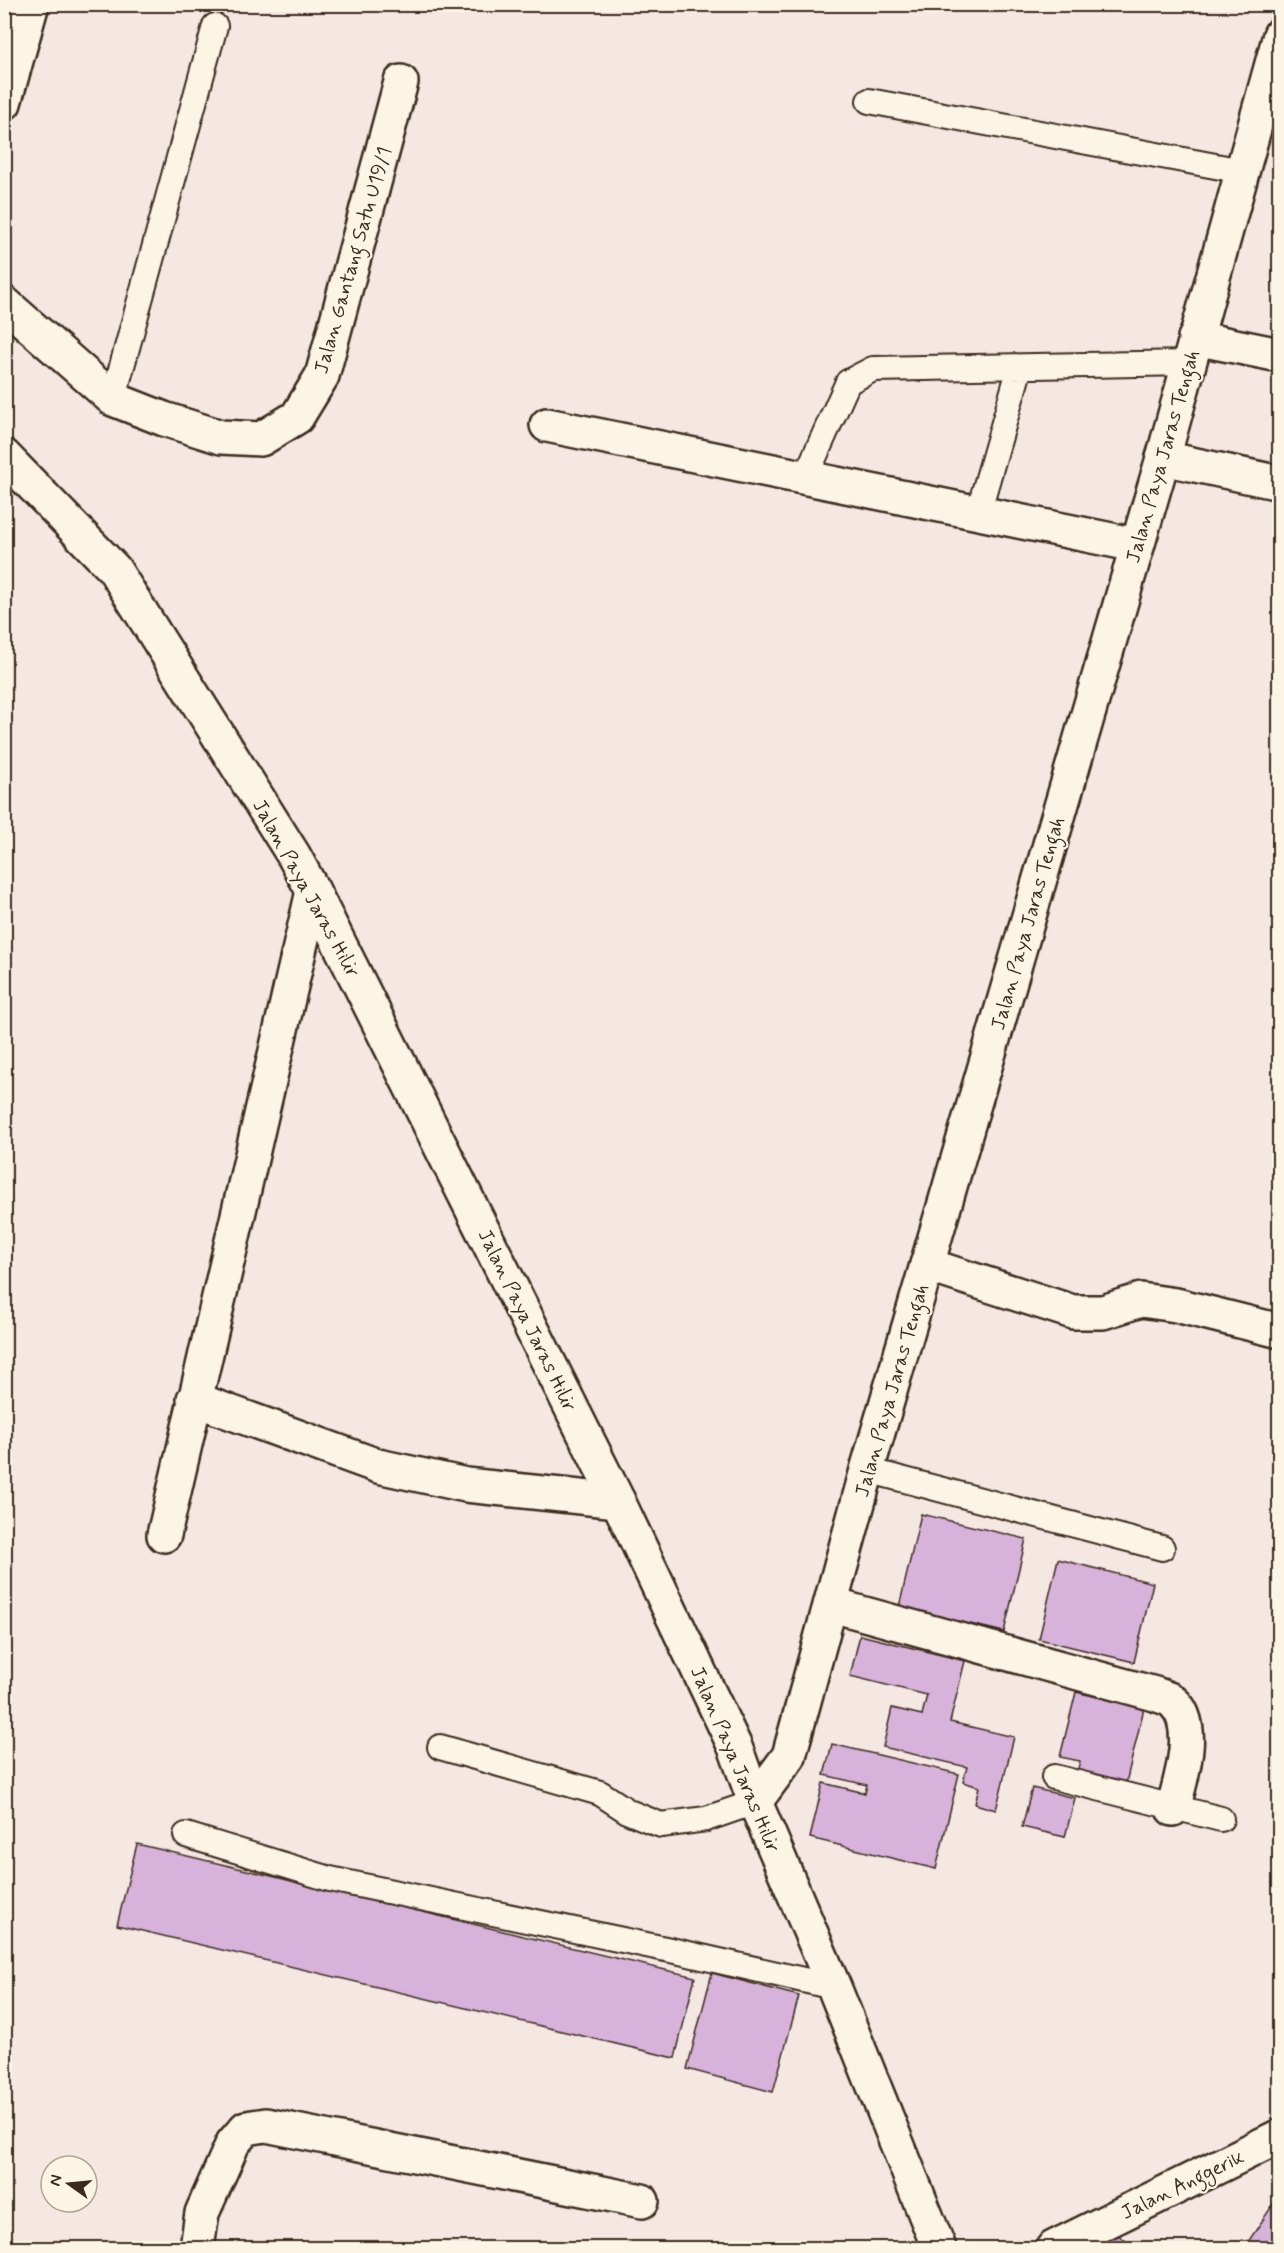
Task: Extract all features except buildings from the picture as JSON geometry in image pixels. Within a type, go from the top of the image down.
[{"type":"street","points":[[4,103],[32,4]]},
{"type":"street","name":"Jalan Paya Jaras Tengah","points":[[755,1802],[789,1756],[867,1470],[1163,458],[1280,34]]},
{"type":"street","name":"Jalan Gantang Satu U19/1","points":[[4,303],[113,399],[220,437],[261,439],[297,417],[322,376],[401,82]]},
{"type":"street","points":[[1192,351],[1280,355]]},
{"type":"street","points":[[547,425],[1136,545]]},
{"type":"street","name":"Jalan Paya Jaras Hilir","points":[[4,456],[114,569],[294,856],[313,891],[618,1501],[735,1747],[755,1802],[834,1987],[939,2248]]},
{"type":"street","points":[[1163,458],[1280,483]]},
{"type":"street","points":[[164,1535],[313,891]]},
{"type":"street","points":[[927,1265],[1073,1312],[1103,1312],[1141,1300],[1209,1313],[1280,1332]]},
{"type":"street","points":[[194,1399],[378,1466],[466,1485],[618,1501]]},
{"type":"street","points":[[832,1605],[1155,1694],[1173,1702],[1181,1715],[1188,1737],[1185,1763],[1173,1809]]},
{"type":"street","points":[[197,2248],[202,2213],[233,2143],[246,2128],[266,2125],[642,2201]]},
{"type":"street","name":"Jalan Anggerik","points":[[1053,2248],[1280,2136]]},
{"type":"lane","points":[[113,399],[215,26]]},
{"type":"lane","points":[[869,101],[1242,171]]},
{"type":"lane","points":[[805,478],[848,382],[873,369],[1020,367],[1192,351]]},
{"type":"lane","points":[[978,513],[1020,367]]},
{"type":"lane","points":[[867,1470],[1162,1548]]},
{"type":"lane","points":[[440,1747],[600,1793],[629,1812],[661,1825],[705,1820],[755,1802]]},
{"type":"lane","points":[[1054,1778],[1221,1819]]},
{"type":"lane","points":[[186,1834],[330,1880],[681,1952],[834,1987]]}]
